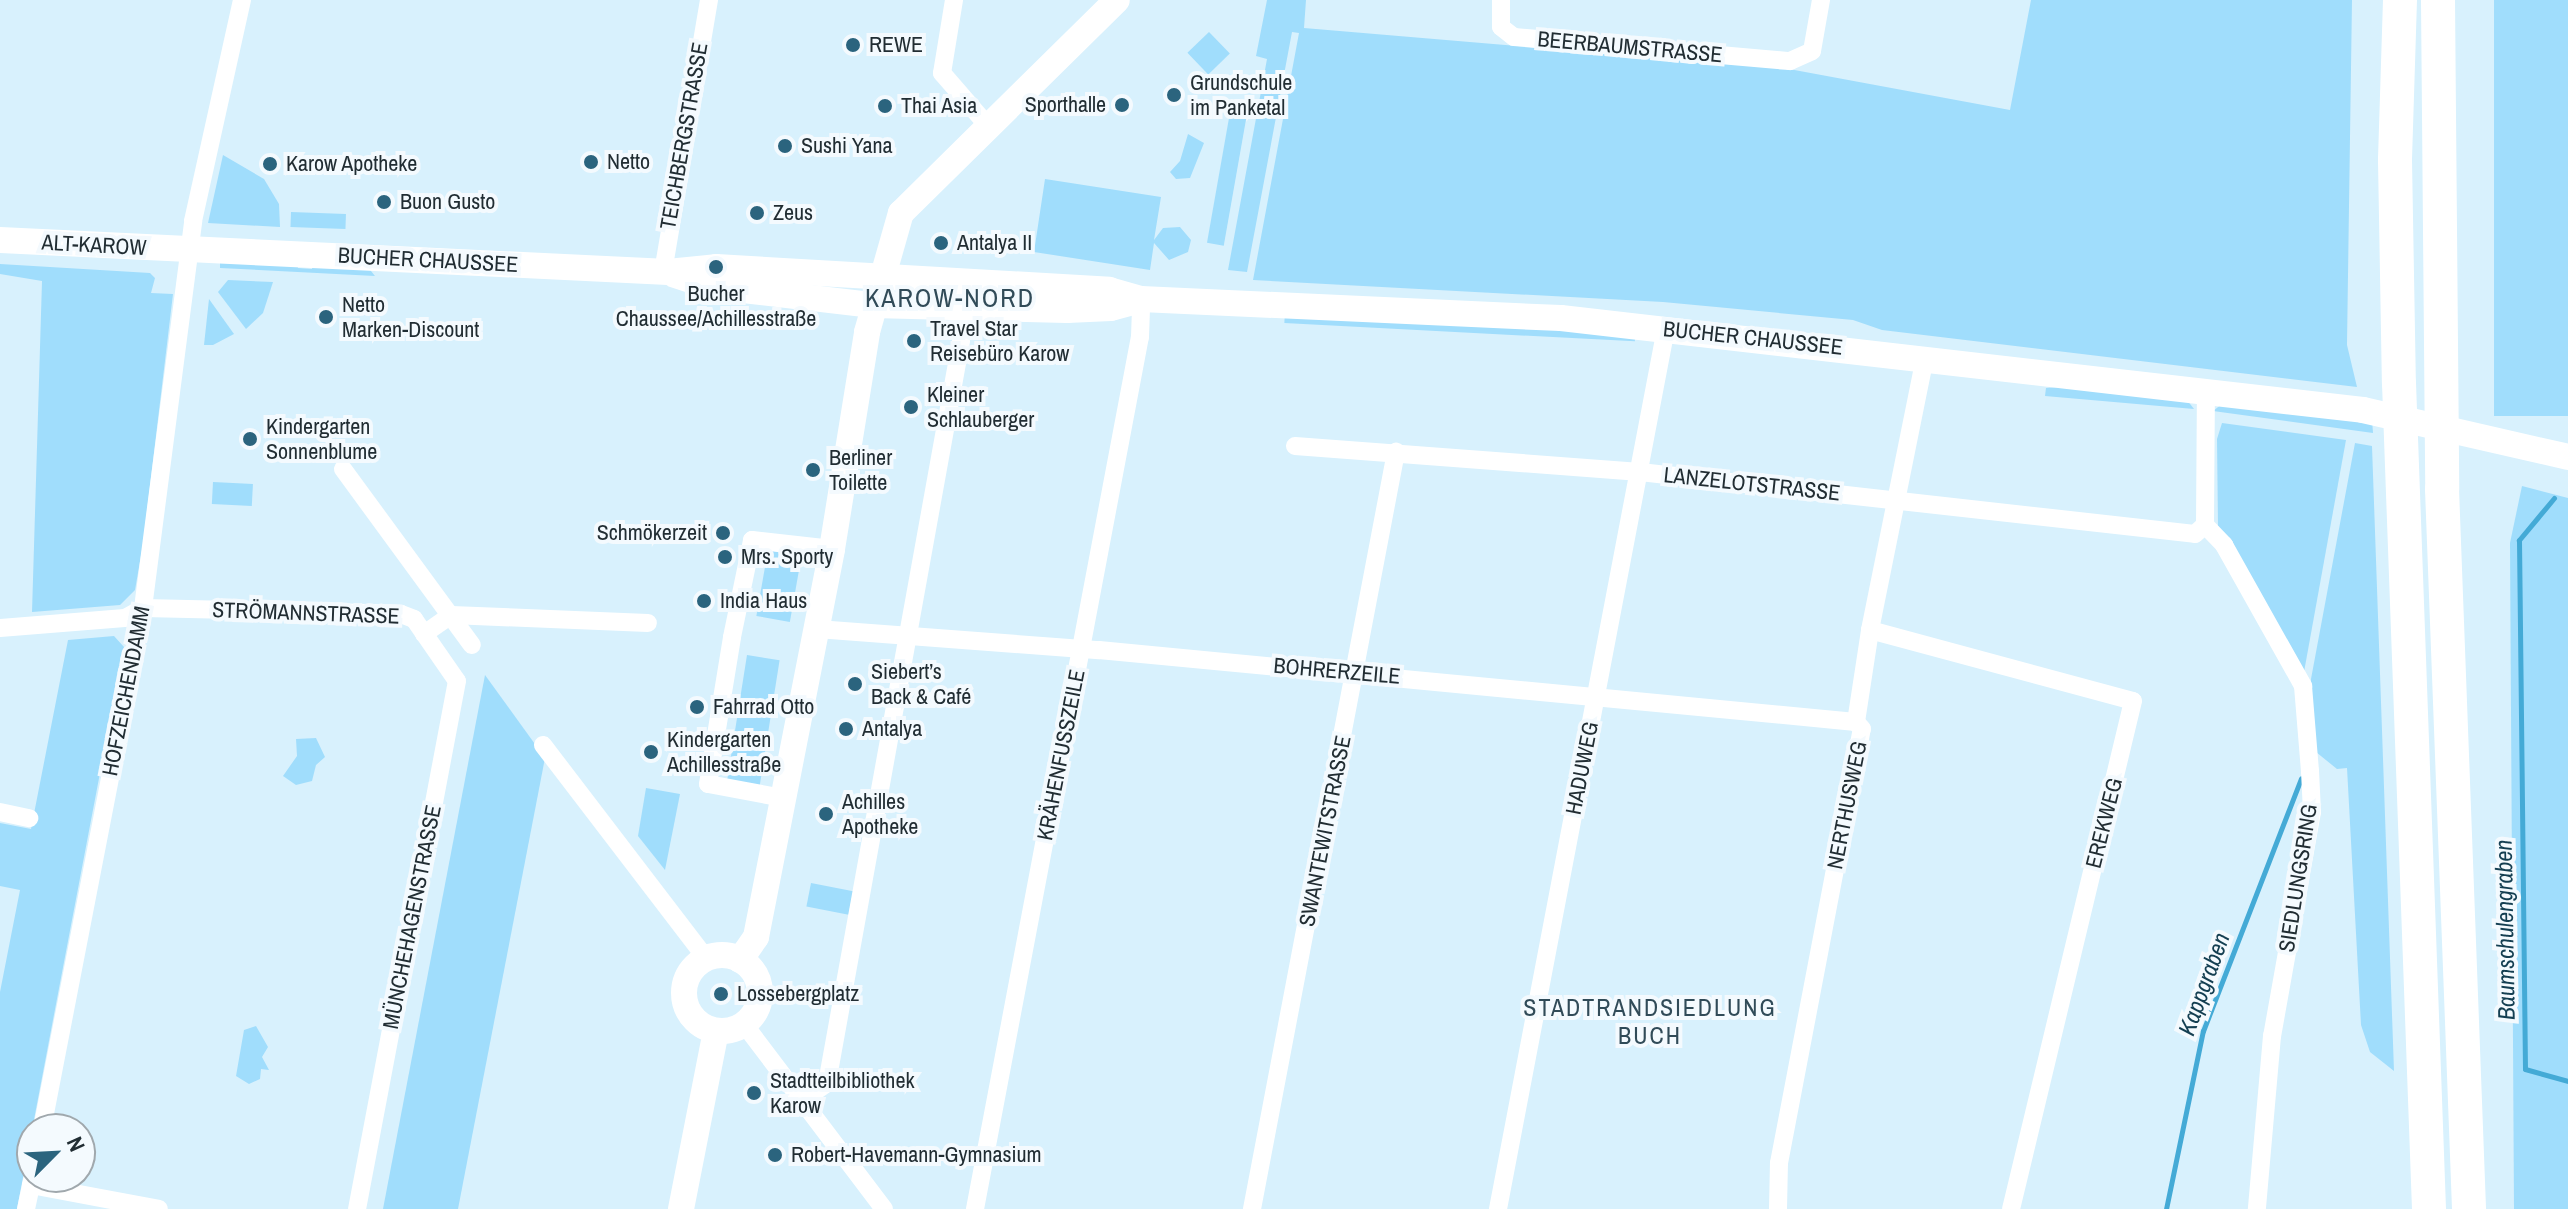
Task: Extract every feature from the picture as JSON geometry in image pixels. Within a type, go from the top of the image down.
[{"type":"highway","points":[[2400,0],[2395,160],[2399,383],[2429,1209]]},
{"type":"highway","points":[[2438,0],[2442,489],[2469,1209]]},
{"type":"main road","points":[[740,960],[756,937],[832,549],[873,305],[901,213],[1117,0]]},
{"type":"main road","name":"ALT-KAROW","points":[[0,240],[188,249]]},
{"type":"main road","name":"BUCHER CHAUSSEE","points":[[188,249],[666,272],[716,267],[1109,290],[1141,299],[1561,318],[1925,357],[2363,410],[2568,457]]},
{"type":"main road","name":"BUCHER CHAUSSEE","points":[[666,272],[708,286],[873,305],[1067,310],[1111,308],[1141,299]]},
{"type":"main road","points":[[706,958],[740,960],[758,980],[760,997],[744,1024],[716,1031],[701,1026],[684,1003],[687,977],[706,958]]},
{"type":"main road","points":[[681,1209],[716,1031]]},
{"type":"street","name":"HOFZEICHENDAMM","points":[[45,1113],[143,608],[174,400],[188,249],[242,0]]},
{"type":"street","name":"TEICHBERGSTRASSE","points":[[666,272],[709,0]]},
{"type":"street","points":[[954,0],[942,73],[988,126]]},
{"type":"street","name":"BEERBAUMSTRASSE","points":[[1501,0],[1501,27],[1514,37],[1790,61],[1812,51],[1821,0]]},
{"type":"street","name":"KRÄHENFUSSZEILE","points":[[975,1209],[1140,337],[1141,299]]},
{"type":"street","name":"HADUWEG","points":[[1498,1209],[1666,328]]},
{"type":"street","points":[[803,1100],[827,1083],[911,635],[961,341]]},
{"type":"street","name":"NERTHUSWEG","points":[[1778,1209],[1779,1163],[1862,729],[1856,722],[1870,630],[1925,357]]},
{"type":"street","points":[[2205,525],[2206,391]]},
{"type":"street","name":"LANZELOTSTRASSE","points":[[1295,446],[1640,472],[2195,534],[2205,525]]},
{"type":"street","name":"SWANTEWITSTRASSE","points":[[1252,1209],[1396,452]]},
{"type":"street","points":[[343,469],[472,645]]},
{"type":"street","name":"SIEDLUNGSRING","points":[[2205,525],[2224,545],[2303,686],[2310,771],[2312,812],[2272,1036],[2257,1209]]},
{"type":"street","points":[[783,798],[708,784],[732,637],[752,540],[832,549]]},
{"type":"street","name":"STRÖMANNSTRASSE","points":[[0,628],[125,618],[143,608],[401,614],[414,619],[424,634],[451,615]]},
{"type":"street","points":[[451,615],[648,623]]},
{"type":"street","name":"BOHRERZEILE","points":[[817,629],[1355,673],[1856,722]]},
{"type":"street","name":"EREKWEG","points":[[1870,630],[2133,701],[2011,1209]]},
{"type":"street","name":"MÜNCHEHAGENSTRASSE","points":[[357,1209],[457,681],[424,634]]},
{"type":"street","points":[[543,745],[706,958]]},
{"type":"street","points":[[0,812],[29,818]]},
{"type":"street","points":[[744,1024],[884,1209]]},
{"type":"street","points":[[86,1193],[159,1209]]},
{"type":"shaded area","points":[[1267,0],[1306,0],[1304,28],[1789,69],[2010,110],[2031,0],[2352,0],[2347,345],[2357,387],[1882,330],[1853,320],[1663,302],[1253,280],[1299,33],[1292,32],[1247,272],[1228,270],[1267,59],[1256,56]]},
{"type":"shaded area","points":[[2494,0],[2568,0],[2568,416],[2494,416]]},
{"type":"shaded area","points":[[1209,32],[1230,54],[1208,74],[1187,53]]},
{"type":"shaded area","points":[[1232,101],[1249,104],[1224,246],[1207,243]]},
{"type":"shaded area","points":[[1188,134],[1204,143],[1190,178],[1176,179],[1170,172],[1180,161]]},
{"type":"shaded area","points":[[223,155],[264,179],[279,204],[280,227],[208,223]]},
{"type":"shaded area","points":[[1045,179],[1161,197],[1154,240],[1163,228],[1180,227],[1191,240],[1188,252],[1169,260],[1154,243],[1150,270],[1034,252]]},
{"type":"shaded area","points":[[291,212],[346,214],[345,229],[290,227]]},
{"type":"shaded area","points":[[220,260],[297,262],[298,268],[312,269],[313,263],[367,266],[375,276],[220,268]]},
{"type":"shaded area","points":[[0,264],[150,273],[155,278],[151,293],[173,294],[143,544],[135,590],[120,605],[32,612],[42,281],[0,274]]},
{"type":"shaded area","points":[[228,280],[273,282],[263,313],[246,329],[218,292]]},
{"type":"shaded area","points":[[209,299],[234,334],[213,345],[204,345]]},
{"type":"shaded area","points":[[1285,311],[1636,329],[1635,341],[1284,323]]},
{"type":"shaded area","points":[[2086,385],[2187,400],[2194,409],[2045,396],[2046,388]]},
{"type":"shaded area","points":[[2222,404],[2372,419],[2373,433],[2213,411]]},
{"type":"shaded area","points":[[2222,423],[2346,440],[2304,672],[2218,526],[2217,439]]},
{"type":"shaded area","points":[[2355,443],[2372,446],[2394,1071],[2370,1052],[2361,1025],[2347,768],[2337,769],[2316,752],[2311,730],[2311,679]]},
{"type":"shaded area","points":[[213,482],[253,484],[252,506],[212,504]]},
{"type":"shaded area","points":[[2522,486],[2568,498],[2568,1209],[2514,1209],[2510,543]]},
{"type":"shaded area","points":[[768,550],[801,556],[790,622],[756,616]]},
{"type":"shaded area","points":[[114,636],[124,647],[35,1113],[16,1113],[16,1193],[20,1193],[17,1209],[0,1209],[0,992],[20,890],[0,886],[0,823],[31,829],[68,640]]},
{"type":"shaded area","points":[[747,655],[780,660],[759,788],[727,782]]},
{"type":"shaded area","points":[[485,675],[545,758],[458,1209],[383,1209]]},
{"type":"shaded area","points":[[316,738],[325,757],[316,765],[312,781],[296,785],[283,776],[297,756],[296,739]]},
{"type":"shaded area","points":[[646,788],[680,794],[665,870],[638,836]]},
{"type":"shaded area","points":[[811,883],[853,891],[849,915],[806,907]]},
{"type":"shaded area","points":[[256,1026],[268,1047],[262,1057],[269,1070],[261,1069],[260,1079],[249,1084],[236,1076],[244,1030]]},
{"type":"waterway","name":"Baumschulengraben","points":[[2554,498],[2519,540],[2525,1069],[2568,1081]]},
{"type":"waterway","name":"Kappgraben","points":[[2166,1209],[2203,1031],[2301,778]]},
{"type":"place","name":"REWE","points":[[853,45]]},
{"type":"place","name":"Grundschule im Panketal","points":[[1174,95]]},
{"type":"place","name":"Sporthalle","points":[[1122,105]]},
{"type":"place","name":"Thai Asia","points":[[885,106]]},
{"type":"place","name":"Sushi Yana","points":[[785,146]]},
{"type":"place","name":"Netto","points":[[591,162]]},
{"type":"place","name":"Karow Apotheke","points":[[270,164]]},
{"type":"place","name":"Buon Gusto","points":[[384,202]]},
{"type":"place","name":"Zeus","points":[[757,213]]},
{"type":"place","name":"Antalya II","points":[[941,243]]},
{"type":"place","name":"Bucher Chaussee/Achillesstraße","points":[[716,267]]},
{"type":"place","name":"Netto Marken-Discount","points":[[326,317]]},
{"type":"place","name":"Travel Star Reisebüro Karow","points":[[914,341]]},
{"type":"place","name":"Kleiner Schlauberger","points":[[911,407]]},
{"type":"place","name":"Kindergarten Sonnenblume","points":[[250,439]]},
{"type":"place","name":"Berliner Toilette","points":[[813,470]]},
{"type":"place","name":"Schmökerzeit","points":[[723,533]]},
{"type":"place","name":"Mrs. Sporty","points":[[725,557]]},
{"type":"place","name":"India Haus","points":[[704,601]]},
{"type":"place","name":"Siebert’s Back & Café","points":[[855,684]]},
{"type":"place","name":"Fahrrad Otto","points":[[697,707]]},
{"type":"place","name":"Antalya","points":[[846,729]]},
{"type":"place","name":"Kindergarten Achillesstraße","points":[[651,752]]},
{"type":"place","name":"Achilles Apotheke","points":[[826,814]]},
{"type":"place","name":"Lossebergplatz","points":[[721,994]]},
{"type":"place","name":"Stadtteilbibliothek Karow","points":[[754,1093]]},
{"type":"place","name":"Robert-Havemann-Gymnasium","points":[[775,1155]]},
{"type":"district","name":"KAROW-NORD","points":[[950,298]]},
{"type":"district","name":"STADTRANDSIEDLUNG BUCH","points":[[1650,1022]]}]
